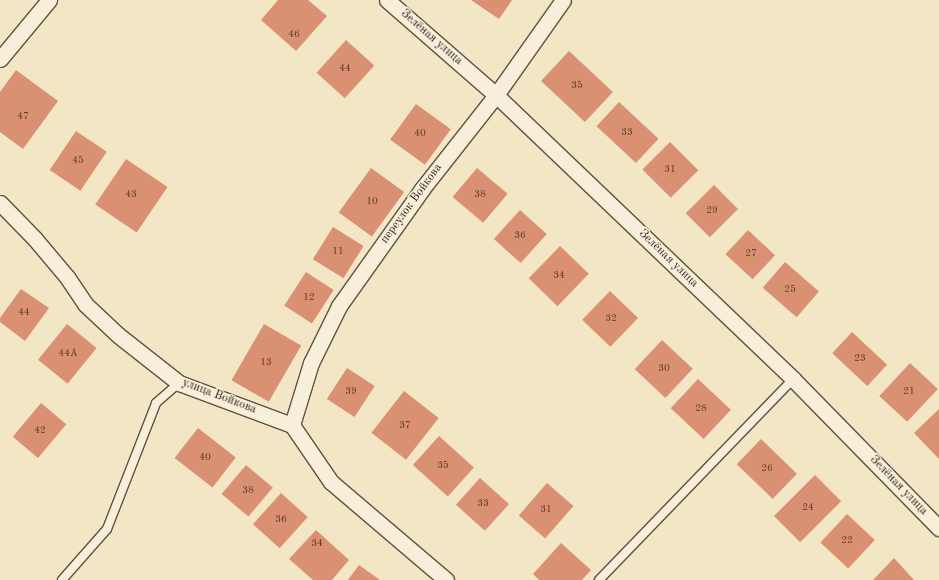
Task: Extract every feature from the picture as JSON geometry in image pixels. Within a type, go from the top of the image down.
[{"type":"street","points":[[0,59],[49,0]]},
{"type":"street","name":"Зелёная улица","points":[[387,0],[496,95],[793,379],[939,528]]},
{"type":"street","name":"переулок Войкова","points":[[292,425],[311,364],[339,306],[422,189],[496,95],[563,0]]},
{"type":"street","name":"улица Войкова","points":[[0,203],[36,239],[67,277],[85,304],[118,335],[179,383],[292,425]]},
{"type":"street","points":[[292,425],[331,482],[446,580]]},
{"type":"lane","points":[[599,580],[793,379]]},
{"type":"lane","points":[[62,580],[107,529],[156,402],[179,383]]},
{"type":"building","points":[[278,0],[308,0],[327,16],[296,51],[261,20]]},
{"type":"building","points":[[471,0],[512,0],[499,19]]},
{"type":"building","points":[[346,40],[374,65],[345,98],[317,73]]},
{"type":"building","points":[[569,51],[613,92],[585,122],[541,81]]},
{"type":"building","points":[[16,70],[58,101],[23,149],[0,132],[0,92]]},
{"type":"building","points":[[619,102],[658,139],[636,163],[596,126]]},
{"type":"building","points":[[416,104],[451,129],[425,165],[390,140]]},
{"type":"building","points":[[76,131],[107,152],[80,191],[50,170]]},
{"type":"building","points":[[670,142],[698,170],[671,198],[642,170]]},
{"type":"building","points":[[126,159],[167,187],[137,233],[95,205]]},
{"type":"building","points":[[371,168],[404,192],[372,237],[339,212]]},
{"type":"building","points":[[477,168],[508,194],[483,223],[453,197]]},
{"type":"building","points":[[714,185],[738,209],[710,237],[686,213]]},
{"type":"building","points":[[520,210],[547,234],[521,263],[494,239]]},
{"type":"building","points":[[333,227],[364,246],[343,278],[313,259]]},
{"type":"building","points":[[748,230],[775,255],[753,279],[725,254]]},
{"type":"building","points":[[560,246],[589,274],[558,306],[529,278]]},
{"type":"building","points":[[785,262],[819,292],[797,317],[763,288]]},
{"type":"building","points":[[306,272],[334,290],[312,324],[284,306]]},
{"type":"building","points":[[21,289],[49,308],[25,341],[0,322],[0,318]]},
{"type":"building","points":[[610,291],[638,318],[610,347],[582,320]]},
{"type":"building","points":[[67,324],[97,348],[68,384],[38,360]]},
{"type":"building","points":[[264,324],[301,346],[269,402],[232,380]]},
{"type":"building","points":[[852,332],[887,365],[867,386],[832,353]]},
{"type":"building","points":[[662,340],[693,369],[665,398],[635,369]]},
{"type":"building","points":[[910,363],[938,389],[907,422],[879,396]]},
{"type":"building","points":[[347,368],[375,386],[355,417],[327,399]]},
{"type":"building","points":[[698,379],[731,410],[704,439],[671,408]]},
{"type":"building","points":[[404,391],[439,418],[406,460],[371,433]]},
{"type":"building","points":[[41,403],[66,424],[38,458],[13,437]]},
{"type":"building","points":[[939,409],[939,459],[914,433]]},
{"type":"building","points":[[198,428],[236,458],[212,487],[175,458]]},
{"type":"building","points":[[439,436],[474,467],[448,496],[413,465]]},
{"type":"building","points":[[761,439],[797,474],[773,499],[737,464]]},
{"type":"building","points":[[246,465],[273,487],[248,517],[222,494]]},
{"type":"building","points":[[815,475],[841,501],[800,542],[774,516]]},
{"type":"building","points":[[480,478],[509,504],[485,531],[456,505]]},
{"type":"building","points":[[547,483],[573,506],[545,538],[519,515]]},
{"type":"building","points":[[281,493],[308,517],[280,548],[253,524]]},
{"type":"building","points":[[847,514],[875,540],[848,568],[820,543]]},
{"type":"building","points":[[316,530],[349,560],[332,580],[313,580],[289,559]]},
{"type":"building","points":[[561,543],[591,570],[582,580],[539,580],[533,574]]},
{"type":"building","points":[[894,558],[914,580],[873,580]]},
{"type":"building","points":[[359,565],[380,580],[348,580]]}]
